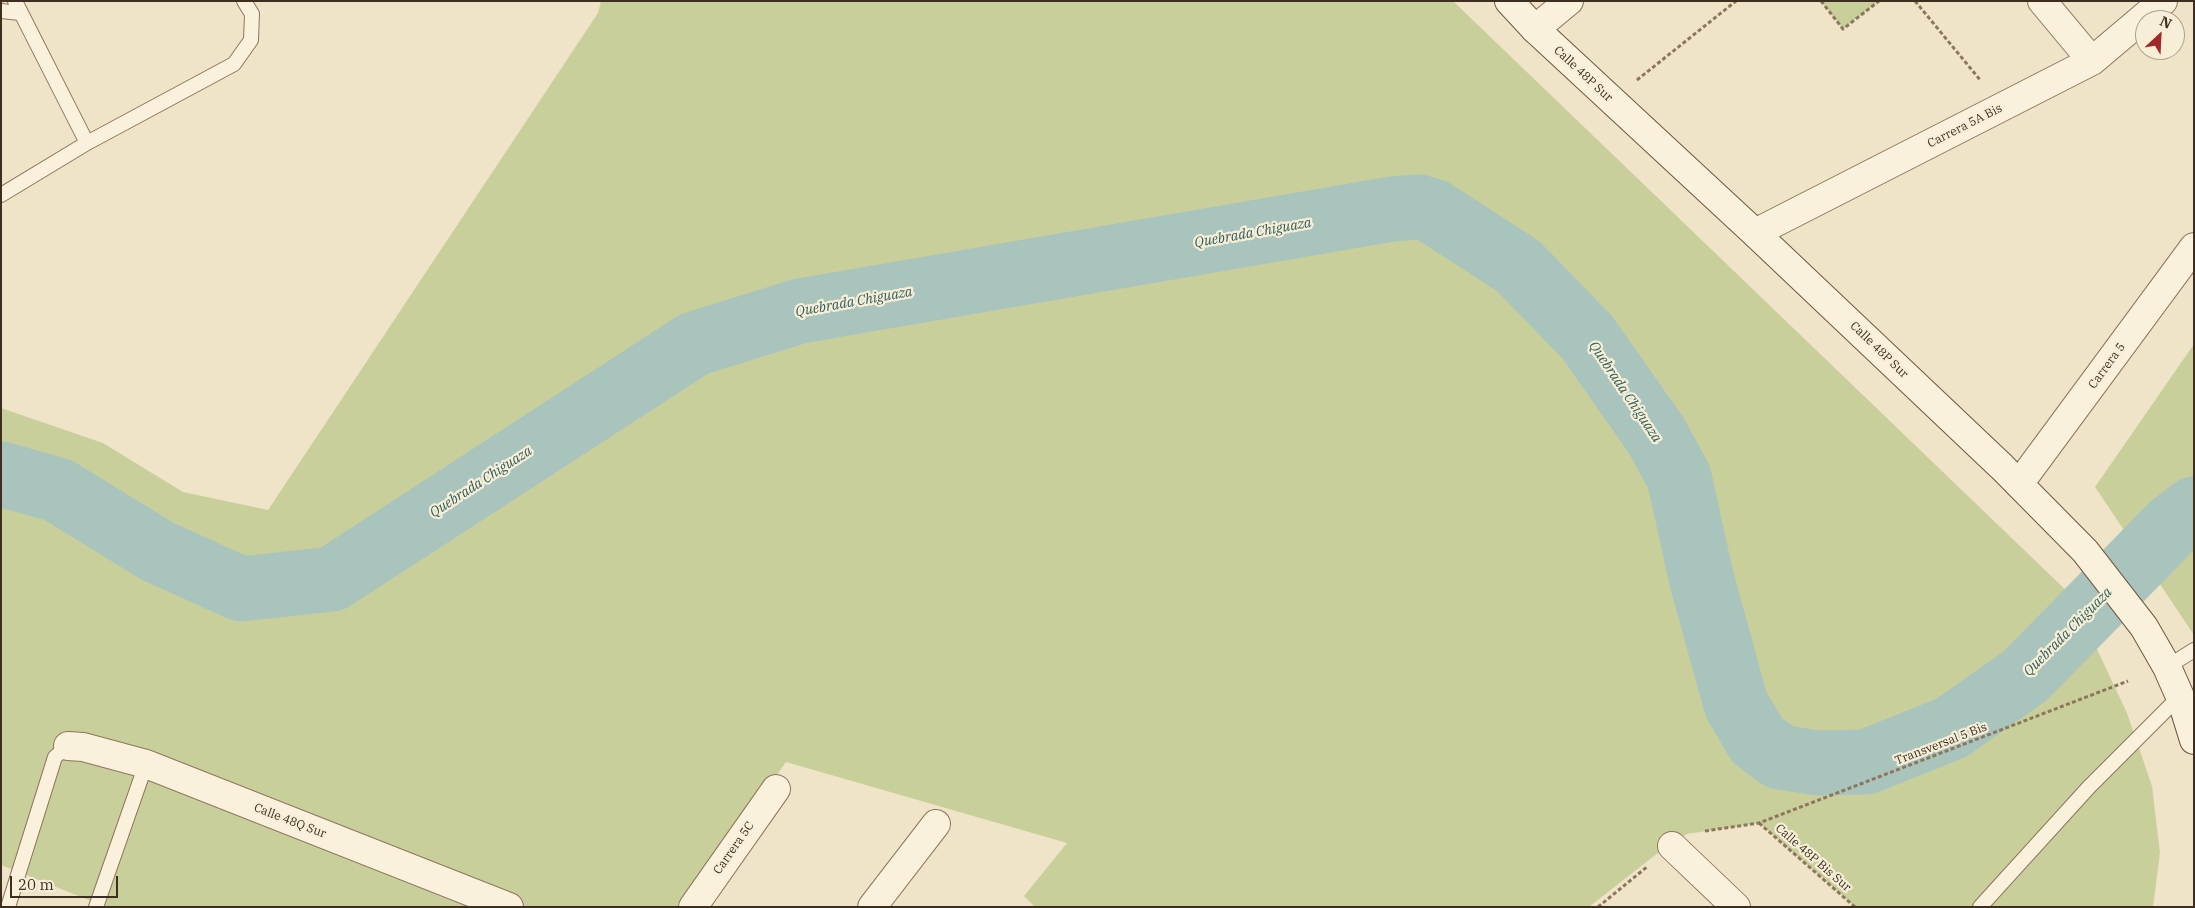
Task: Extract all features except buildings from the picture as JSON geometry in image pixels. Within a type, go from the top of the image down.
[{"type":"street","name":"Calle 48P Sur","points":[[1509,1],[1535,29],[1755,232],[2019,484],[2085,550],[2144,627],[2167,667],[2180,697],[2194,740]]},
{"type":"street","points":[[1535,29],[1569,1]]},
{"type":"street","points":[[2042,1],[2092,61]]},
{"type":"street","name":"Carrera 5A Bis","points":[[1755,232],[2092,61],[2163,1]]},
{"type":"street","name":"Carrera 5","points":[[2019,484],[2194,246]]},
{"type":"street","name":"Calle 48Q Sur","points":[[68,746],[83,747],[146,764],[509,907]]},
{"type":"street","name":"Carrera 5C","points":[[693,907],[776,789]]},
{"type":"street","points":[[872,907],[936,824]]},
{"type":"street","points":[[1672,846],[1736,907]]},
{"type":"lane","points":[[1,195],[87,143],[234,64],[251,40],[252,14],[244,1]]},
{"type":"lane","points":[[1,11],[18,7],[87,143]]},
{"type":"lane","points":[[2167,667],[2194,650]]},
{"type":"lane","points":[[1980,907],[2089,787],[2180,697]]},
{"type":"lane","points":[[8,907],[55,757],[68,746]]},
{"type":"lane","points":[[96,907],[146,764]]},
{"type":"path","points":[[1629,86],[1736,1]]},
{"type":"path","points":[[1821,1],[1843,29],[1879,1]]},
{"type":"path","points":[[1915,1],[2002,107]]},
{"type":"path","name":"Transversal 5 Bis","points":[[1598,907],[1687,834],[1759,823],[2128,681]]},
{"type":"path","name":"Calle 48P Bis Sur","points":[[1759,823],[1855,907]]},
{"type":"green space","points":[[601,1],[1453,1],[2072,596],[2127,713],[2152,786],[2160,853],[2153,907],[1855,907],[1759,823],[1687,834],[1668,845],[1589,907],[1035,907],[1024,896],[1067,843],[786,762],[682,907],[106,907],[1,865],[1,408],[103,443],[183,492],[268,510],[598,13]]},
{"type":"green space","points":[[1821,1],[1879,1],[1843,29]]},
{"type":"green space","points":[[2194,344],[2194,635],[2095,487]]},
{"type":"waterway","name":"Quebrada Chiguaza","points":[[1,474],[58,490],[157,551],[241,589],[332,579],[694,344],[800,311],[1392,209],[1419,207],[1433,211],[1518,266],[1587,337],[1656,435],[1679,477],[1702,581],[1736,704],[1757,740],[1780,757],[1818,763],[1866,762],[1951,728],[2025,676],[2173,525],[2194,509]]}]
